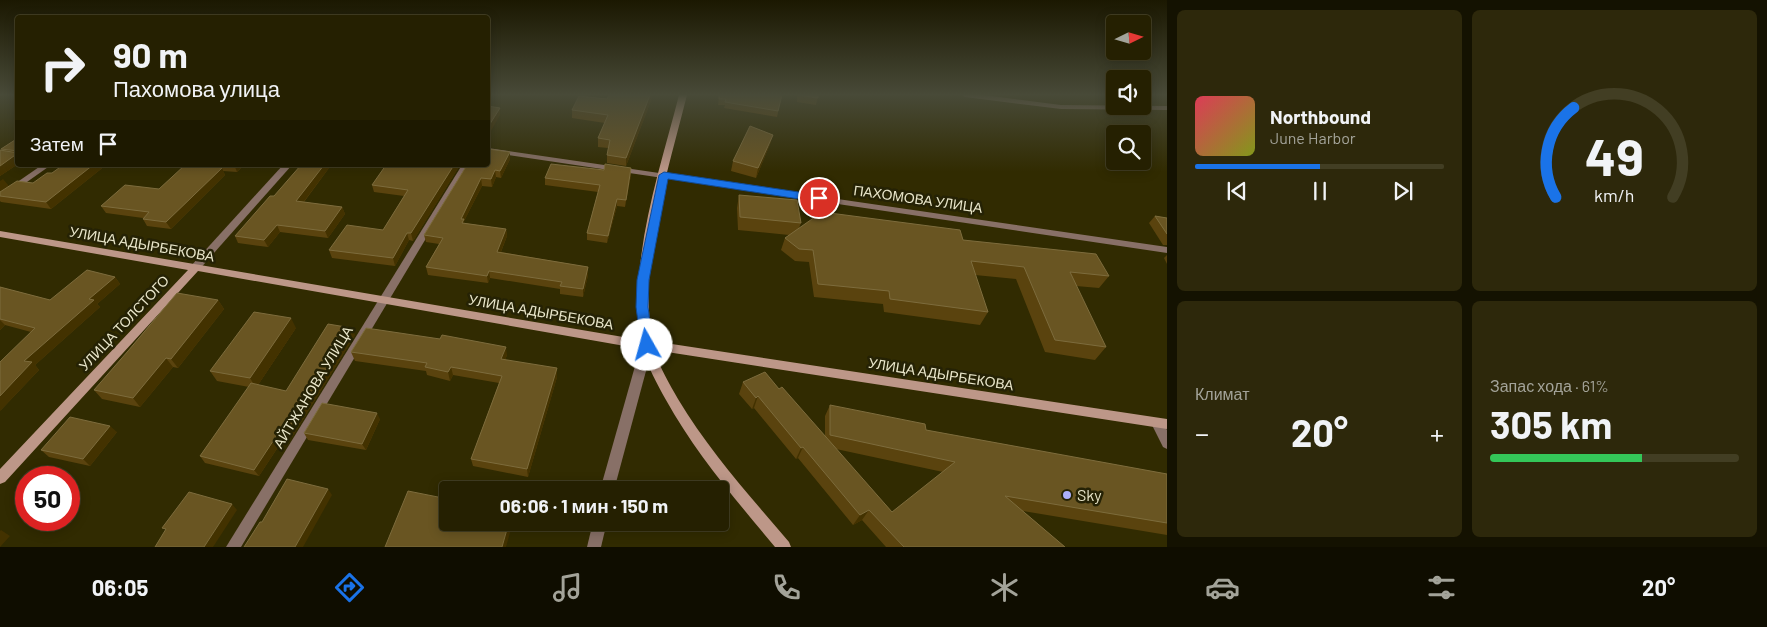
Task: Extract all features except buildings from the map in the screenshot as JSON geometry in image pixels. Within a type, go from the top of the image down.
[{"type":"main road","points":[[677,121],[643,280],[642,307],[647,345],[660,379],[701,448],[732,489],[784,547]]},
{"type":"main road","name":"УЛИЦА АДЫРБЕКОВА","points":[[0,234],[194,269],[647,345],[1162,424]]},
{"type":"main road","name":"УЛИЦА ТОЛСТОГО","points":[[0,478],[194,269]]},
{"type":"street","name":"ПАХОМОВА УЛИЦА","points":[[490,150],[1167,250]]},
{"type":"street","points":[[0,198],[45,167]]},
{"type":"street","name":"УЛИЦА ТОЛСТОГО","points":[[194,269],[286,167]]},
{"type":"street","name":"АЙТЖАНОВА УЛИЦА","points":[[233,547],[465,167]]},
{"type":"street","points":[[610,481],[647,345]]},
{"type":"street","points":[[1162,424],[1167,444]]},
{"type":"street","points":[[594,547],[598,531]]},
{"type":"place","name":"Sky","points":[[1067,495]]},
{"type":"route","points":[[647,345],[642,307],[643,280],[653,221],[664,175],[819,198]]}]
